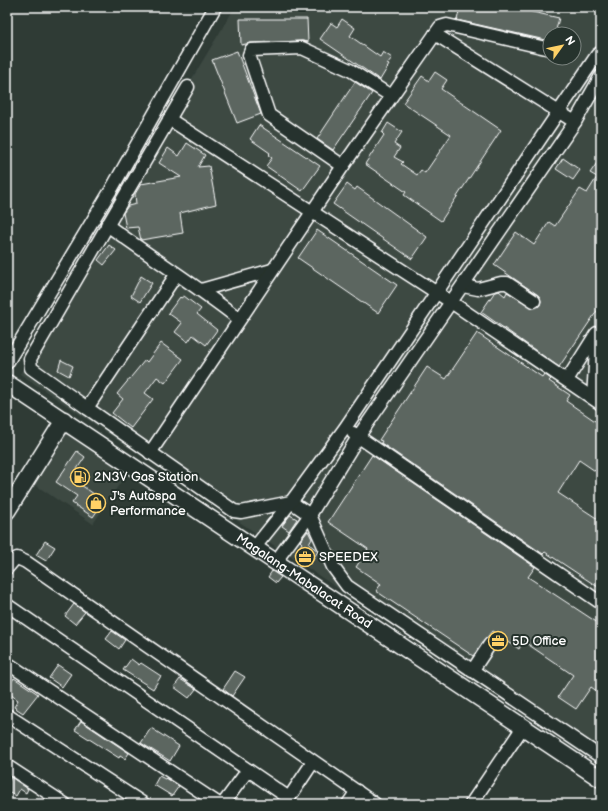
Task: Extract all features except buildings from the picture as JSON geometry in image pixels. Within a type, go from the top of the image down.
[{"type":"main road","name":"Magalang-Mabalacat Road","points":[[7,382],[601,779]]},
{"type":"main road","points":[[7,512],[64,420]]},
{"type":"street","points":[[7,363],[111,190],[215,7]]},
{"type":"street","points":[[150,453],[272,270],[440,27],[448,25],[542,47]]},
{"type":"street","points":[[435,34],[575,122]]},
{"type":"street","points":[[343,166],[269,115],[249,52],[254,49],[302,48],[350,70],[391,96]]},
{"type":"street","points":[[255,547],[291,502],[344,428],[558,112],[597,55],[601,52]]},
{"type":"street","points":[[276,561],[310,515],[358,437],[575,122],[601,76]]},
{"type":"street","points":[[188,87],[30,359],[31,368],[39,376],[238,512],[291,502],[310,515],[333,567],[347,586],[601,757]]},
{"type":"street","points":[[170,119],[452,302],[597,401]]},
{"type":"street","points":[[107,225],[176,274],[202,290],[239,319]]},
{"type":"street","points":[[202,290],[272,270]]},
{"type":"street","points":[[87,408],[176,274]]},
{"type":"street","points":[[463,286],[478,289],[501,283],[507,283],[534,301]]},
{"type":"street","points":[[567,380],[599,330]]},
{"type":"street","points":[[597,401],[599,330]]},
{"type":"street","points":[[344,428],[601,603]]},
{"type":"street","points":[[7,568],[15,559],[23,560],[375,804]]},
{"type":"street","points":[[7,605],[248,770],[287,801],[313,762]]},
{"type":"street","points":[[472,671],[490,644]]},
{"type":"street","points":[[7,663],[219,804]]},
{"type":"street","points":[[7,715],[144,804]]},
{"type":"street","points":[[471,804],[524,727]]},
{"type":"street","points":[[7,766],[65,804]]},
{"type":"street","points":[[223,804],[248,770]]},
{"type":"street","points":[[348,804],[357,791]]},
{"type":"shaded area","points":[[235,7],[542,7],[556,10],[563,7],[601,7],[601,766],[20,374],[155,140]]},
{"type":"shaded area","name":"2N3V Gas Station","points":[[66,429],[128,471],[93,524],[31,482]]},
{"type":"place","name":"2N3V Gas Station","points":[[80,477]]},
{"type":"place","name":"J's Autospa Performance","points":[[96,503]]},
{"type":"place","name":"SPEEDEX","points":[[305,557]]},
{"type":"place","name":"5D Office","points":[[498,641]]}]
